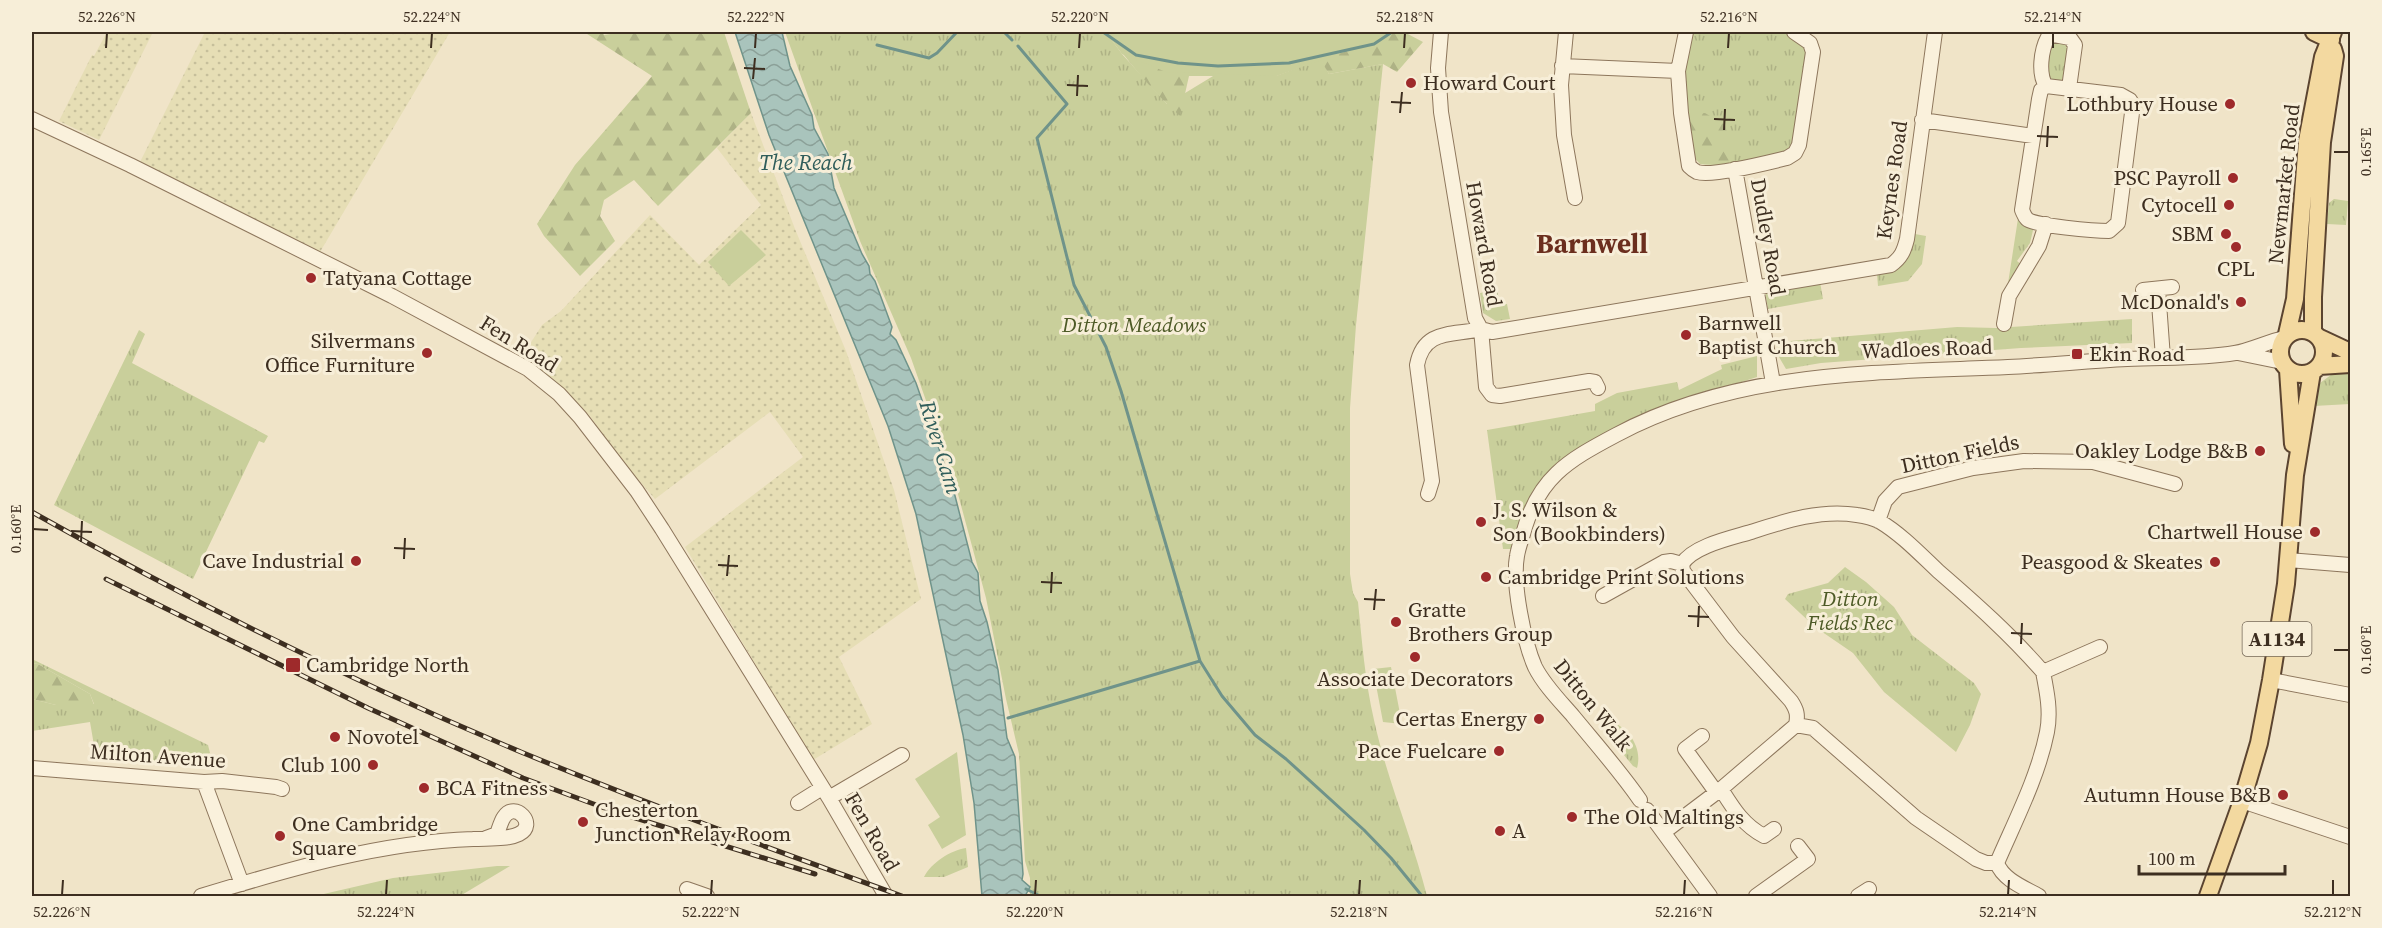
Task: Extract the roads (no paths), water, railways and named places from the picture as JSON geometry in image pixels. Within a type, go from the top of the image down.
[{"type":"main road","points":[[2314,32],[2335,34]]},
{"type":"main road","name":"Newmarket Road","points":[[2208,897],[2242,801],[2259,743],[2271,680],[2288,560],[2295,475],[2316,369],[2324,357],[2324,347],[2316,335],[2322,142],[2335,56],[2335,34]]},
{"type":"main road","name":"Newmarket Road","points":[[2295,475],[2285,366],[2280,347],[2295,299],[2307,141],[2324,57],[2335,34]]},
{"type":"main road","points":[[2285,336],[2300,329],[2350,352]]},
{"type":"main road","points":[[2285,366],[2300,374],[2350,364]]},
{"type":"street","name":"Howard Road","points":[[1442,32],[1438,68],[1441,112],[1475,318],[1481,328],[1492,332],[1756,288]]},
{"type":"street","points":[[1566,32],[1562,66],[1564,135],[1575,198]]},
{"type":"street","name":"Dudley Road","points":[[1686,32],[1678,71],[1681,112],[1689,166],[1698,172],[1735,169],[1787,158],[1795,153],[1799,145],[1813,52],[1810,44],[1794,32]]},
{"type":"street","name":"Keynes Road","points":[[1756,288],[1891,265],[1902,256],[1907,239],[1935,32]]},
{"type":"street","points":[[2046,86],[2041,75],[2046,34],[2073,40],[2075,54],[2069,88]]},
{"type":"street","points":[[1562,66],[1678,71]]},
{"type":"street","points":[[2046,86],[2121,95],[2130,100],[2133,105],[2118,223],[2109,231],[2028,221],[2022,210],[2039,99],[2041,90],[2046,86]]},
{"type":"street","name":"Fen Road","points":[[32,119],[130,165],[392,296],[510,358],[550,387],[580,417],[638,491],[825,793],[886,897]]},
{"type":"street","points":[[1922,120],[2033,136]]},
{"type":"street","name":"Dudley Road","points":[[1735,169],[1773,383]]},
{"type":"street","points":[[2004,324],[2009,296],[2039,246],[2046,224]]},
{"type":"street","points":[[2143,290],[2165,288],[2163,358]]},
{"type":"street","points":[[1428,494],[1432,481],[1417,364],[1419,352],[1426,343],[1437,336],[1481,328],[1485,380],[1492,395],[1500,396],[1589,381],[1594,382],[1599,388]]},
{"type":"street","name":"Wadloes Road","points":[[1516,558],[1537,496],[1547,482],[1571,461],[1629,428],[1694,404],[1773,383],[1816,376],[1889,370],[2009,367],[2235,353],[2285,336]]},
{"type":"street","name":"Wadloes Road","points":[[2235,353],[2285,366]]},
{"type":"street","name":"Ditton Fields","points":[[1878,521],[1885,501],[1898,487],[1973,468],[2024,461],[2093,462],[2175,484]]},
{"type":"street","points":[[1664,832],[1719,790],[1796,725],[1796,710],[1791,701],[1733,637],[1683,571],[1682,564],[1690,554],[1710,545],[1783,522],[1810,515],[1839,512],[1860,515],[1878,521],[1906,543],[2015,640],[2043,672],[2047,691],[2047,732],[2036,770],[1997,863],[2000,870],[2011,880],[2039,897]]},
{"type":"street","name":"Ditton Walk","points":[[1516,558],[1522,625],[1536,668],[1551,691],[1628,782],[1710,897]]},
{"type":"street","points":[[2288,560],[2350,565]]},
{"type":"street","points":[[1603,596],[1664,562],[1682,564]]},
{"type":"street","points":[[2043,672],[2100,647]]},
{"type":"street","points":[[2271,680],[2350,695]]},
{"type":"street","points":[[1796,725],[1813,728],[1916,818],[1955,845],[1976,859],[1986,863],[1997,863]]},
{"type":"street","points":[[1702,736],[1685,749],[1741,820],[1764,836],[1774,830]]},
{"type":"street","points":[[825,793],[903,755]]},
{"type":"street","name":"Milton Avenue","points":[[32,768],[204,782],[222,781],[282,789]]},
{"type":"street","points":[[204,782],[242,884]]},
{"type":"street","name":"Fen Road","points":[[798,803],[825,793]]},
{"type":"street","points":[[2242,801],[2350,837]]},
{"type":"street","points":[[201,897],[242,884],[408,844],[515,836],[522,833],[526,827],[523,814],[516,811],[509,812],[504,816],[497,834],[486,838]]},
{"type":"street","points":[[501,823],[503,830],[515,836]]},
{"type":"street","points":[[1756,897],[1808,859],[1798,846]]},
{"type":"street","points":[[687,889],[707,897]]},
{"type":"water","name":"The Reach","points":[[735,32],[782,32],[790,66],[812,115],[814,128],[828,154],[834,188],[875,281],[892,327],[890,334],[896,340],[916,383],[954,492],[972,562],[978,573],[980,601],[998,670],[1007,738],[1015,757],[1022,880],[1030,887],[1025,896],[982,896],[974,803],[963,735],[916,514],[888,426],[769,135]]},
{"type":"waterway","points":[[877,45],[929,58],[957,32]]},
{"type":"waterway","points":[[1004,32],[1012,40]]},
{"type":"waterway","points":[[1103,32],[1136,55],[1178,63],[1218,66],[1289,63],[1374,44],[1392,32]]},
{"type":"waterway","points":[[1018,46],[1067,104],[1037,138],[1074,285],[1106,347],[1121,391],[1200,661],[1222,696],[1255,735],[1286,759],[1364,830],[1422,896]]},
{"type":"waterway","points":[[1008,718],[1200,661]]},
{"type":"waterway","points":[[1026,889],[1040,896]]},
{"type":"railway","points":[[32,512],[212,609],[335,669],[459,725],[663,808],[902,896]]},
{"type":"railway","points":[[106,579],[368,708],[523,778],[610,810],[815,874]]},
{"type":"place","name":"Howard Court","points":[[1411,83]]},
{"type":"place","name":"Lothbury House","points":[[2230,104]]},
{"type":"place","name":"PSC Payroll","points":[[2233,178]]},
{"type":"place","name":"Cytocell","points":[[2229,205]]},
{"type":"place","name":"SBM","points":[[2226,234]]},
{"type":"place","name":"CPL","points":[[2236,247]]},
{"type":"place","name":"Tatyana Cottage","points":[[311,278]]},
{"type":"place","name":"McDonald's","points":[[2241,302]]},
{"type":"place","name":"Barnwell Baptist Church","points":[[1686,335]]},
{"type":"place","name":"Silvermans Office Furniture","points":[[427,353]]},
{"type":"place","name":"Ekin Road","points":[[2077,354]]},
{"type":"place","name":"Oakley Lodge B&B","points":[[2260,451]]},
{"type":"place","name":"J. S. Wilson & Son (Bookbinders)","points":[[1481,522]]},
{"type":"place","name":"Chartwell House","points":[[2315,532]]},
{"type":"place","name":"Cave Industrial","points":[[356,561]]},
{"type":"place","name":"Peasgood & Skeates","points":[[2215,562]]},
{"type":"place","name":"Cambridge Print Solutions","points":[[1486,577]]},
{"type":"place","name":"Gratte Brothers Group","points":[[1396,622]]},
{"type":"place","name":"Associate Decorators","points":[[1415,657]]},
{"type":"place","name":"Cambridge North","points":[[293,665]]},
{"type":"place","name":"Certas Energy","points":[[1539,719]]},
{"type":"place","name":"Novotel","points":[[335,737]]},
{"type":"place","name":"Pace Fuelcare","points":[[1499,751]]},
{"type":"place","name":"Club 100","points":[[373,765]]},
{"type":"place","name":"BCA Fitness","points":[[424,788]]},
{"type":"place","name":"Autumn House B&B","points":[[2283,795]]},
{"type":"place","name":"The Old Maltings","points":[[1572,817]]},
{"type":"place","name":"Chesterton Junction Relay Room","points":[[583,822]]},
{"type":"place","name":"A","points":[[1500,831]]},
{"type":"place","name":"One Cambridge Square","points":[[280,836]]},
{"type":"district","name":"Barnwell","points":[[1592,244]]},
{"type":"park label","name":"Ditton Meadows","points":[[1134,325]]},
{"type":"park label","name":"Ditton Fields Rec","points":[[1850,611]]},
{"type":"water label","name":"River Cam","points":[[941,447]]}]
